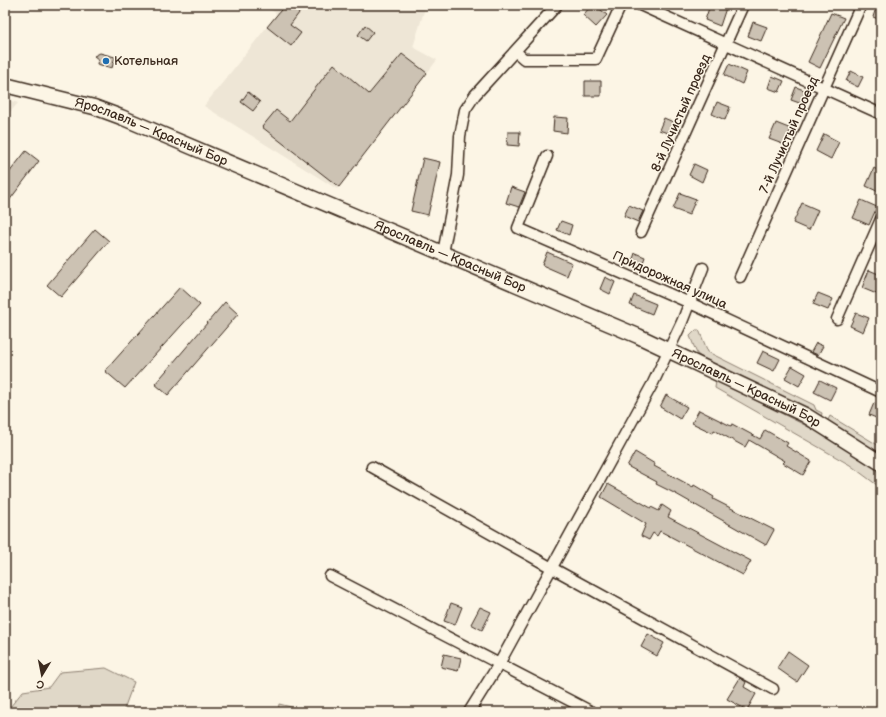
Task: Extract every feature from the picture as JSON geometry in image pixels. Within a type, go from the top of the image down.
[{"type":"street","points":[[443,253],[458,175],[460,136],[465,110],[475,95],[557,5]]},
{"type":"street","points":[[514,51],[524,59],[596,59],[621,5]]},
{"type":"street","points":[[640,5],[727,43],[881,114]]},
{"type":"street","name":"8-й Лучистый проезд","points":[[641,232],[743,5]]},
{"type":"street","name":"7-й Лучистый проезд","points":[[740,276],[861,5]]},
{"type":"street","name":"Ярославль — Красный Бор","points":[[5,85],[94,107],[121,117],[443,253],[668,351],[805,415],[881,463]]},
{"type":"street","name":"Придорожная улица","points":[[547,156],[518,228],[690,302],[881,392]]},
{"type":"street","points":[[837,319],[881,220]]},
{"type":"street","points":[[469,712],[499,664],[653,383],[690,302],[703,268]]},
{"type":"street","points":[[372,467],[773,689]]},
{"type":"street","points":[[330,576],[592,712]]},
{"type":"shaded area","points":[[264,5],[426,5],[413,47],[437,60],[337,189],[204,106],[277,14]]},
{"type":"shaded area","points":[[5,99],[18,103],[5,118]]},
{"type":"shaded area","points":[[696,330],[699,330],[708,352],[814,405],[816,410],[822,413],[821,418],[707,361],[697,354],[690,336]]},
{"type":"shaded area","points":[[716,381],[841,443],[881,469],[881,488],[850,465],[715,388]]},
{"type":"shaded area","points":[[830,416],[881,447],[881,458],[827,422]]},
{"type":"shaded area","points":[[106,668],[134,682],[124,709],[128,712],[6,712],[23,691],[49,687],[60,672]]},
{"type":"shaded area","points":[[279,704],[307,711],[309,712],[278,712]]},
{"type":"building","points":[[285,5],[305,5],[290,25],[301,33],[291,46],[267,27]]},
{"type":"building","points":[[592,5],[595,5],[607,15],[596,27],[583,15]]},
{"type":"building","points":[[710,5],[718,5],[726,8],[720,26],[705,20]]},
{"type":"building","points":[[877,5],[881,5],[881,20],[873,17]]},
{"type":"building","points":[[831,13],[844,18],[820,68],[808,62]]},
{"type":"building","points":[[753,22],[767,27],[761,41],[748,36]]},
{"type":"building","points":[[365,25],[373,32],[366,41],[358,35]]},
{"type":"building","name":"Котельная","points":[[100,53],[115,57],[112,68],[97,64],[98,59],[94,56]]},
{"type":"building","points":[[402,54],[427,73],[339,187],[262,127],[276,110],[290,121],[334,64],[369,94]]},
{"type":"building","points":[[729,64],[747,72],[742,84],[724,75]]},
{"type":"building","points":[[851,71],[863,77],[858,87],[846,81]]},
{"type":"building","points":[[772,76],[784,81],[779,92],[768,88]]},
{"type":"building","points":[[585,81],[601,81],[601,96],[585,96]]},
{"type":"building","points":[[796,87],[809,92],[805,105],[791,100]]},
{"type":"building","points":[[248,92],[260,102],[253,111],[241,102]]},
{"type":"building","points":[[717,102],[730,107],[725,120],[712,114]]},
{"type":"building","points":[[554,117],[568,118],[567,133],[553,131]]},
{"type":"building","points":[[664,118],[678,124],[673,135],[659,130]]},
{"type":"building","points":[[776,123],[791,129],[785,145],[769,139]]},
{"type":"building","points":[[508,132],[520,132],[519,146],[507,145]]},
{"type":"building","points":[[824,134],[839,142],[831,159],[816,151]]},
{"type":"building","points":[[26,151],[39,161],[5,206],[5,178]]},
{"type":"building","points":[[423,158],[440,162],[428,215],[411,211]]},
{"type":"building","points":[[694,164],[707,170],[702,182],[689,175]]},
{"type":"building","points":[[874,168],[881,172],[881,193],[866,186]]},
{"type":"building","points":[[511,187],[525,192],[519,207],[506,203]]},
{"type":"building","points":[[680,193],[696,199],[689,215],[673,209]]},
{"type":"building","points":[[861,200],[877,207],[869,225],[853,218]]},
{"type":"building","points":[[802,203],[818,210],[809,230],[793,223]]},
{"type":"building","points":[[629,205],[643,211],[638,222],[624,216]]},
{"type":"building","points":[[561,221],[572,225],[569,235],[557,230]]},
{"type":"building","points":[[95,229],[109,241],[61,297],[47,285]]},
{"type":"building","points":[[547,252],[572,263],[567,276],[542,265]]},
{"type":"building","points":[[635,253],[645,257],[641,268],[631,265]]},
{"type":"building","points":[[869,270],[881,275],[881,290],[879,295],[862,288]]},
{"type":"building","points":[[605,277],[615,282],[610,294],[600,289]]},
{"type":"building","points":[[180,287],[200,305],[125,388],[105,371]]},
{"type":"building","points":[[818,293],[833,299],[828,310],[813,304]]},
{"type":"building","points":[[634,295],[656,304],[652,314],[630,305]]},
{"type":"building","points":[[225,302],[238,314],[168,395],[155,384]]},
{"type":"building","points":[[856,313],[869,318],[863,332],[850,326]]},
{"type":"building","points":[[816,343],[823,346],[818,355],[811,352]]},
{"type":"building","points":[[763,351],[780,359],[774,371],[757,363]]},
{"type":"building","points":[[792,366],[806,374],[799,386],[785,378]]},
{"type":"building","points":[[820,380],[836,388],[830,400],[814,392]]},
{"type":"building","points":[[666,395],[687,407],[680,419],[660,407]]},
{"type":"building","points":[[874,403],[881,405],[881,420],[869,415]]},
{"type":"building","points":[[699,410],[731,426],[732,424],[760,439],[765,430],[788,443],[786,446],[811,461],[803,475],[783,463],[785,461],[749,440],[745,447],[714,430],[713,433],[692,423]]},
{"type":"building","points":[[635,452],[655,464],[654,466],[693,487],[694,485],[714,497],[713,499],[774,530],[766,545],[656,484],[657,482],[627,466]]},
{"type":"building","points":[[608,484],[651,508],[659,511],[662,505],[671,511],[668,517],[751,561],[743,575],[660,531],[657,536],[653,533],[649,540],[641,536],[646,524],[601,497]]},
{"type":"building","points":[[451,603],[462,607],[455,625],[444,621]]},
{"type":"building","points":[[480,607],[491,612],[482,630],[471,624]]},
{"type":"building","points":[[648,634],[664,643],[657,656],[641,647]]},
{"type":"building","points":[[788,651],[808,665],[797,682],[777,668]]},
{"type":"building","points":[[444,654],[461,658],[458,671],[441,667]]},
{"type":"building","points":[[740,678],[746,682],[744,687],[756,694],[747,710],[727,699]]},
{"type":"place","name":"Котельная","points":[[106,61]]}]
